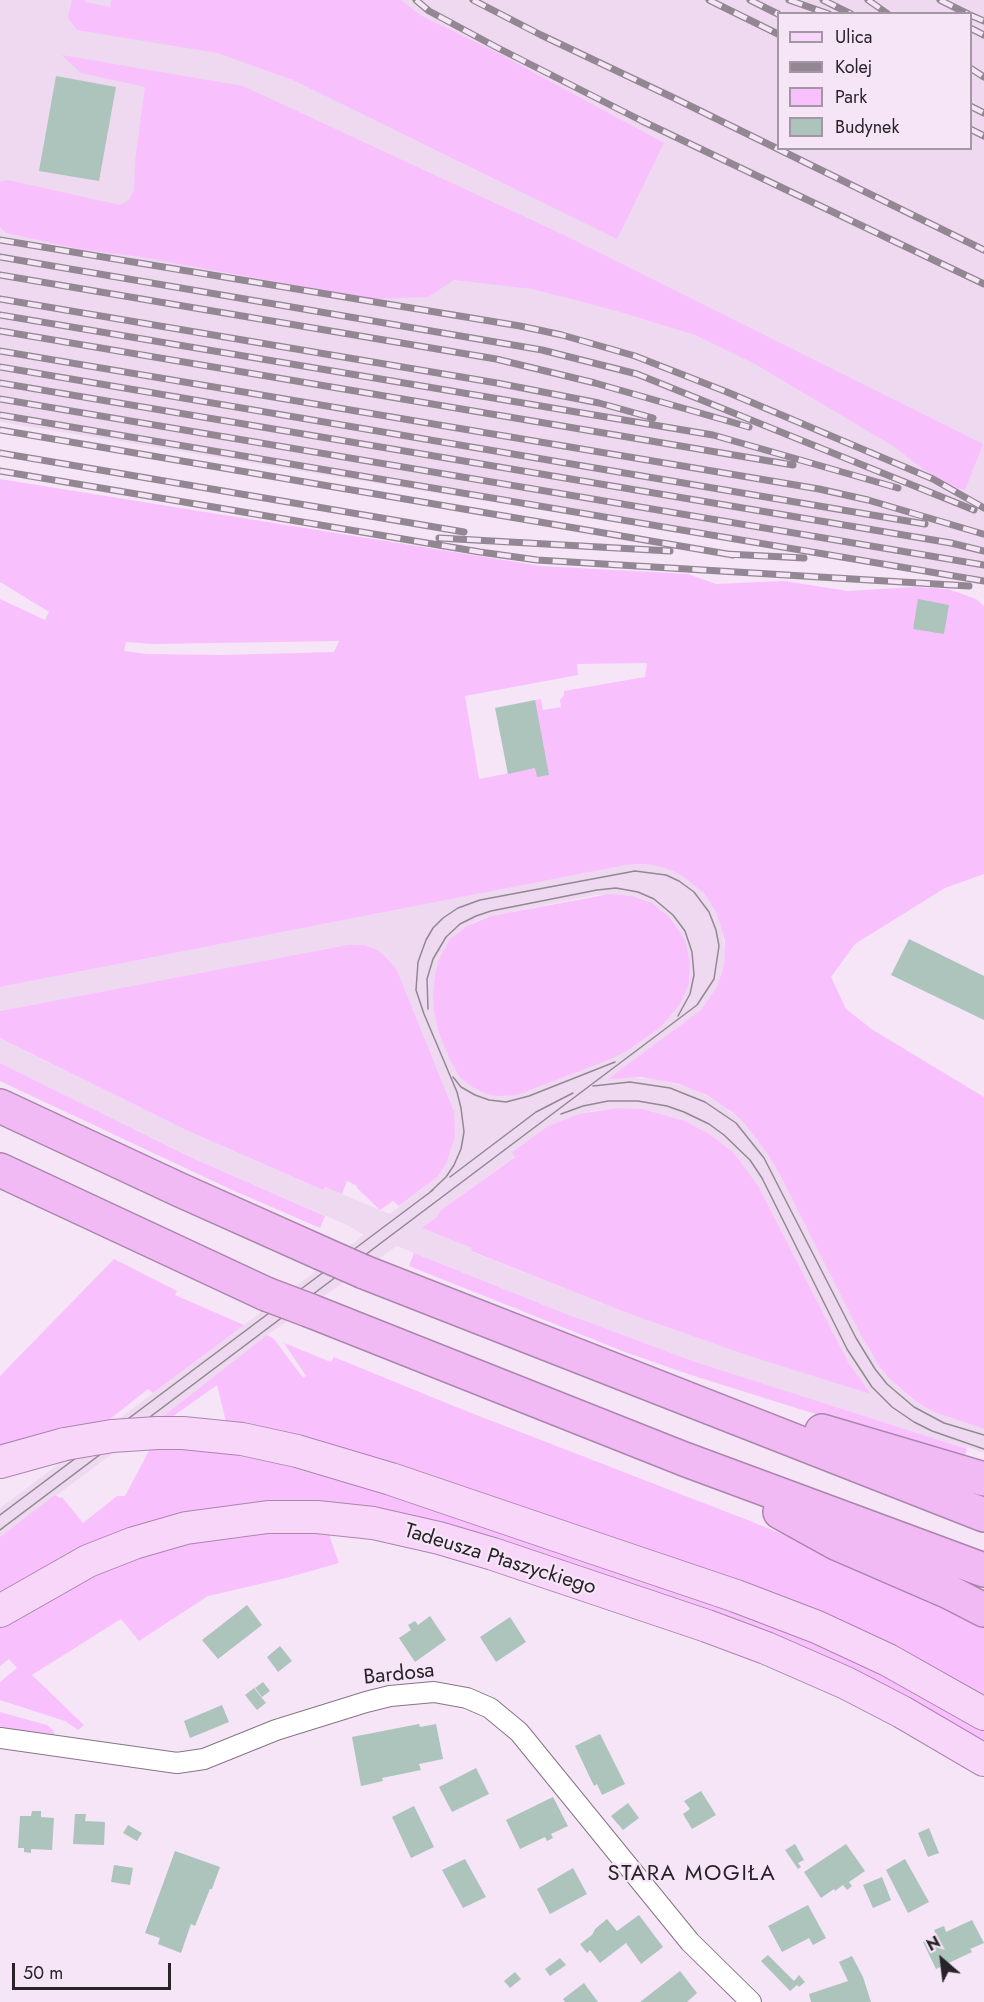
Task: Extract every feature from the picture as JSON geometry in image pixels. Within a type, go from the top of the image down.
[{"type":"highway","points":[[0,1106],[364,1272],[984,1515]]},
{"type":"highway","points":[[0,1170],[266,1294],[684,1459],[984,1570]]},
{"type":"highway","points":[[647,1383],[840,1436],[984,1479]]},
{"type":"highway","points":[[684,1459],[836,1543],[949,1592],[984,1610]]},
{"type":"main road","name":"Tadeusza Ptaszyckiego","points":[[0,1462],[65,1444],[112,1436],[157,1433],[183,1433],[242,1439],[297,1451],[391,1479],[736,1596],[817,1627],[888,1660],[984,1714]]},
{"type":"main road","name":"Tadeusza Ptaszyckiego","points":[[0,1611],[88,1561],[186,1528],[268,1517],[317,1517],[373,1523],[439,1538],[493,1554],[766,1648],[911,1716],[984,1760]]},
{"type":"street","name":"Bardosa","points":[[0,1738],[162,1762],[191,1762],[276,1730],[366,1702],[434,1692],[467,1698],[490,1708],[523,1737],[684,1934],[703,1956],[751,2002]]},
{"type":"shaded area","points":[[0,0],[984,0],[984,582],[0,422]]},
{"type":"shaded area","points":[[644,864],[661,867],[680,874],[704,893],[717,914],[722,928],[725,953],[724,965],[716,988],[701,1010],[624,1077],[659,1080],[694,1089],[721,1104],[746,1125],[780,1175],[870,1352],[889,1378],[918,1403],[934,1412],[984,1429],[984,1453],[693,1361],[569,1315],[397,1246],[267,1335],[162,1417],[0,1537],[0,1508],[364,1235],[347,1225],[190,1157],[0,1063],[0,1038],[186,1130],[323,1190],[325,1187],[390,1214],[437,1177],[454,1110],[397,970],[384,955],[364,945],[347,945],[0,1011],[0,987],[626,865]],"holes":[[[596,895],[642,899],[662,910],[690,973],[689,984],[681,1003],[660,1028],[618,1055],[527,1091],[472,1087],[455,1069],[438,1031],[434,1012],[435,973],[445,947],[458,932],[474,922],[491,916]],[[616,1108],[643,1109],[685,1121],[711,1135],[734,1153],[759,1187],[848,1362],[870,1393],[749,1356],[630,1314],[472,1252],[472,1248],[423,1228],[437,1217],[441,1210],[515,1156],[512,1152],[548,1126],[591,1111]]]},
{"type":"green space","points":[[72,0],[85,0],[85,2],[110,7],[111,0],[401,0],[420,15],[498,53],[664,143],[617,239],[293,80],[217,53],[77,30],[68,18]]},
{"type":"green space","points":[[62,55],[243,86],[566,236],[983,444],[965,490],[956,488],[923,469],[893,446],[755,364],[695,335],[617,311],[532,289],[454,280],[428,297],[370,299],[141,257],[80,249],[6,233],[0,227],[0,182],[8,180],[120,205],[129,200],[134,190],[135,161],[145,87],[81,73]]},
{"type":"green space","points":[[0,479],[541,566],[688,574],[716,584],[784,581],[848,591],[914,587],[948,589],[976,599],[984,606],[984,874],[945,888],[855,944],[831,977],[846,1009],[873,1030],[984,1097],[984,1429],[934,1412],[918,1403],[880,1367],[863,1339],[780,1175],[746,1125],[707,1095],[679,1084],[641,1077],[608,1079],[701,1010],[716,988],[721,975],[724,965],[725,941],[717,914],[704,893],[680,874],[644,864],[626,865],[0,987],[0,599],[45,620],[49,612],[0,582]],"holes":[[[339,641],[334,652],[222,655],[147,654],[124,651],[126,642],[154,644]],[[647,663],[645,677],[564,691],[560,700],[561,707],[543,710],[541,699],[535,700],[535,768],[479,779],[465,696],[578,675],[577,664]]]},
{"type":"green space","points":[[610,894],[632,896],[652,903],[669,917],[685,940],[690,963],[689,984],[681,1003],[660,1028],[627,1051],[608,1060],[517,1095],[498,1096],[472,1087],[460,1077],[451,1062],[438,1031],[434,1012],[435,973],[440,957],[450,939],[467,926],[491,916]]},
{"type":"green space","points":[[347,945],[364,945],[377,950],[397,970],[454,1111],[455,1137],[446,1164],[437,1177],[399,1206],[393,1201],[380,1210],[357,1186],[347,1181],[342,1194],[325,1187],[323,1190],[186,1130],[0,1038],[0,1011]]},
{"type":"green space","points":[[0,1063],[190,1157],[325,1216],[320,1228],[230,1189],[0,1081]]},
{"type":"green space","points":[[616,1108],[643,1109],[685,1121],[711,1135],[734,1153],[759,1187],[848,1362],[871,1394],[749,1356],[630,1314],[471,1251],[472,1248],[422,1228],[437,1217],[441,1210],[515,1157],[512,1152],[548,1126],[579,1114]]},
{"type":"green space","points":[[414,1253],[569,1315],[693,1361],[967,1449],[965,1456],[984,1467],[625,1352],[409,1266]]},
{"type":"green space","points":[[114,1259],[177,1291],[175,1295],[244,1325],[153,1393],[148,1389],[110,1419],[39,1435],[0,1448],[0,1376]]},
{"type":"green space","points":[[267,1335],[274,1339],[303,1378],[306,1376],[284,1343],[331,1362],[334,1357],[822,1550],[984,1625],[984,1700],[226,1422],[217,1385],[172,1417],[162,1417]]},
{"type":"green space","points":[[152,1445],[197,1446],[285,1460],[702,1597],[841,1652],[984,1730],[984,1746],[861,1677],[281,1503],[0,1596],[0,1537],[55,1495],[62,1497],[83,1523],[117,1496],[125,1496]]},
{"type":"green space","points":[[331,1529],[330,1538],[339,1563],[208,1596],[139,1641],[121,1619],[32,1675],[84,1725],[78,1730],[65,1721],[0,1700],[0,1682],[17,1668],[9,1659],[0,1666],[0,1626],[105,1566],[216,1534]]},
{"type":"green space","points":[[0,1712],[47,1725],[53,1730],[56,1738],[0,1729]]},
{"type":"building","points":[[56,76],[116,87],[99,181],[39,171]]},
{"type":"building","points":[[918,599],[949,605],[944,634],[913,629]]},
{"type":"building","points":[[535,700],[549,775],[537,777],[535,768],[508,774],[495,708]]},
{"type":"building","points":[[909,939],[984,976],[984,1020],[891,975]]},
{"type":"building","points":[[247,1605],[262,1625],[218,1659],[202,1640]]},
{"type":"building","points":[[430,1616],[446,1640],[415,1662],[399,1638],[411,1630],[408,1625],[415,1621],[418,1625]]},
{"type":"building","points":[[510,1617],[526,1642],[496,1662],[480,1637]]},
{"type":"building","points":[[280,1646],[292,1661],[278,1672],[267,1657]]},
{"type":"building","points":[[263,1682],[270,1691],[262,1697],[255,1688]]},
{"type":"building","points":[[254,1688],[266,1703],[257,1710],[245,1695]]},
{"type":"building","points":[[222,1705],[229,1722],[190,1738],[184,1721]]},
{"type":"building","points":[[419,1724],[420,1727],[436,1724],[443,1759],[419,1764],[421,1770],[382,1778],[383,1781],[361,1786],[352,1737]]},
{"type":"building","points":[[600,1734],[625,1784],[602,1795],[597,1784],[594,1786],[575,1746]]},
{"type":"building","points":[[476,1768],[489,1794],[452,1812],[439,1787]]},
{"type":"building","points":[[701,1791],[716,1815],[692,1829],[683,1814],[690,1809],[684,1801]]},
{"type":"building","points":[[553,1797],[568,1826],[551,1834],[553,1838],[547,1841],[545,1837],[520,1849],[506,1820]]},
{"type":"building","points":[[628,1803],[639,1818],[623,1830],[611,1816]]},
{"type":"building","points":[[414,1806],[434,1847],[411,1858],[392,1817]]},
{"type":"building","points":[[32,1811],[41,1811],[41,1817],[54,1818],[52,1850],[31,1849],[31,1853],[24,1852],[24,1848],[18,1848],[20,1816],[31,1816]]},
{"type":"building","points":[[75,1814],[86,1814],[85,1821],[105,1822],[104,1845],[73,1844]]},
{"type":"building","points":[[128,1825],[142,1833],[137,1841],[123,1833]]},
{"type":"building","points":[[929,1828],[939,1853],[928,1857],[918,1833]]},
{"type":"building","points":[[795,1844],[804,1860],[798,1863],[801,1867],[798,1869],[785,1850]]},
{"type":"building","points":[[846,1844],[865,1871],[849,1882],[852,1886],[847,1890],[843,1885],[821,1898],[804,1872]]},
{"type":"building","points":[[175,1851],[220,1867],[195,1926],[191,1924],[181,1953],[158,1944],[160,1938],[145,1933]]},
{"type":"building","points":[[465,1859],[486,1897],[463,1908],[442,1870]]},
{"type":"building","points":[[905,1859],[929,1902],[908,1913],[886,1870]]},
{"type":"building","points":[[114,1865],[133,1868],[130,1885],[111,1882]]},
{"type":"building","points":[[573,1868],[587,1894],[550,1914],[537,1889]]},
{"type":"building","points":[[882,1877],[891,1900],[873,1908],[863,1885]]},
{"type":"building","points":[[808,1905],[826,1938],[813,1945],[809,1938],[782,1952],[768,1926]]},
{"type":"building","points":[[639,1915],[663,1947],[641,1964],[626,1943],[600,1963],[590,1950],[587,1953],[580,1944],[607,1919],[617,1931]]},
{"type":"building","points":[[972,1920],[984,1943],[970,1949],[972,1952],[936,1969],[923,1942],[937,1936],[934,1930],[944,1926],[946,1932]]},
{"type":"building","points":[[768,1955],[794,1981],[799,1975],[805,1982],[790,1991],[761,1961]]},
{"type":"building","points":[[852,1956],[863,1977],[871,2002],[811,2002],[809,1994],[848,1981],[839,1962]]},
{"type":"building","points":[[560,1958],[566,1965],[550,1976],[545,1969]]},
{"type":"building","points":[[680,1971],[697,1993],[687,2002],[640,2002]]},
{"type":"building","points":[[515,1972],[521,1979],[510,1988],[504,1981]]},
{"type":"building","points":[[584,1983],[598,2002],[565,2002],[563,1999]]},
{"type":"tram line","points":[[0,1530],[697,1005],[714,979],[719,946],[709,912],[694,892],[666,875],[635,871],[480,900],[458,908],[433,928],[418,962],[416,990],[457,1092],[464,1132],[461,1149],[454,1165],[446,1177],[428,1194]]},
{"type":"tram line","points":[[428,1009],[427,979],[433,959],[446,937],[460,924],[491,911],[616,888],[638,892],[654,899],[673,915],[685,931],[692,952],[694,975],[690,994],[678,1016]]},
{"type":"tram line","points":[[453,1077],[461,1087],[475,1095],[506,1102],[529,1096],[615,1062]]},
{"type":"tram line","points":[[593,1086],[630,1082],[670,1088],[705,1102],[736,1123],[764,1158],[856,1338],[875,1369],[887,1384],[914,1407],[944,1423],[984,1435]]},
{"type":"tram line","points":[[450,1177],[536,1112],[573,1093]]},
{"type":"tram line","points":[[561,1114],[583,1106],[608,1101],[638,1101],[667,1106],[684,1112],[709,1124],[724,1135],[750,1160],[762,1178],[847,1349],[872,1387],[892,1407],[914,1422],[932,1431],[984,1449]]},
{"type":"tram line","points":[[0,1515],[433,1190]]},
{"type":"railway","points":[[416,0],[429,11],[496,47],[642,121],[984,284]]},
{"type":"railway","points":[[473,0],[777,149]]},
{"type":"railway","points":[[709,0],[777,34]]},
{"type":"railway","points":[[750,0],[777,14]]},
{"type":"railway","points":[[789,0],[823,12]]},
{"type":"railway","points":[[823,0],[847,12]]},
{"type":"railway","points":[[868,0],[885,12]]},
{"type":"railway","points":[[940,0],[964,12]]},
{"type":"railway","points":[[972,16],[984,21]]},
{"type":"railway","points":[[972,29],[984,35]]},
{"type":"railway","points":[[972,69],[984,77]]},
{"type":"railway","points":[[972,107],[984,113]]},
{"type":"railway","points":[[972,130],[984,136]]},
{"type":"railway","points":[[780,150],[984,250]]},
{"type":"railway","points":[[0,240],[520,326],[562,335],[635,356],[727,392],[933,479],[984,508]]},
{"type":"railway","points":[[0,257],[542,350],[637,374],[974,510]]},
{"type":"railway","points":[[0,275],[496,359],[595,383],[749,427]]},
{"type":"railway","points":[[0,299],[497,383],[599,403],[653,418]]},
{"type":"railway","points":[[0,315],[713,435],[898,488]]},
{"type":"railway","points":[[0,331],[793,465]]},
{"type":"railway","points":[[0,351],[819,489],[868,500],[983,534]]},
{"type":"railway","points":[[0,367],[925,524]]},
{"type":"railway","points":[[0,383],[951,543],[984,551]]},
{"type":"railway","points":[[0,399],[984,565]]},
{"type":"railway","points":[[0,415],[984,581]]},
{"type":"railway","points":[[0,430],[733,555]]},
{"type":"railway","points":[[0,453],[464,532]]},
{"type":"railway","points":[[0,471],[537,560],[969,586]]},
{"type":"railway","points":[[439,538],[670,551]]},
{"type":"railway","points":[[726,554],[804,558]]},
{"type":"district","name":"STARA MOGIŁA","points":[[692,1875]]}]
